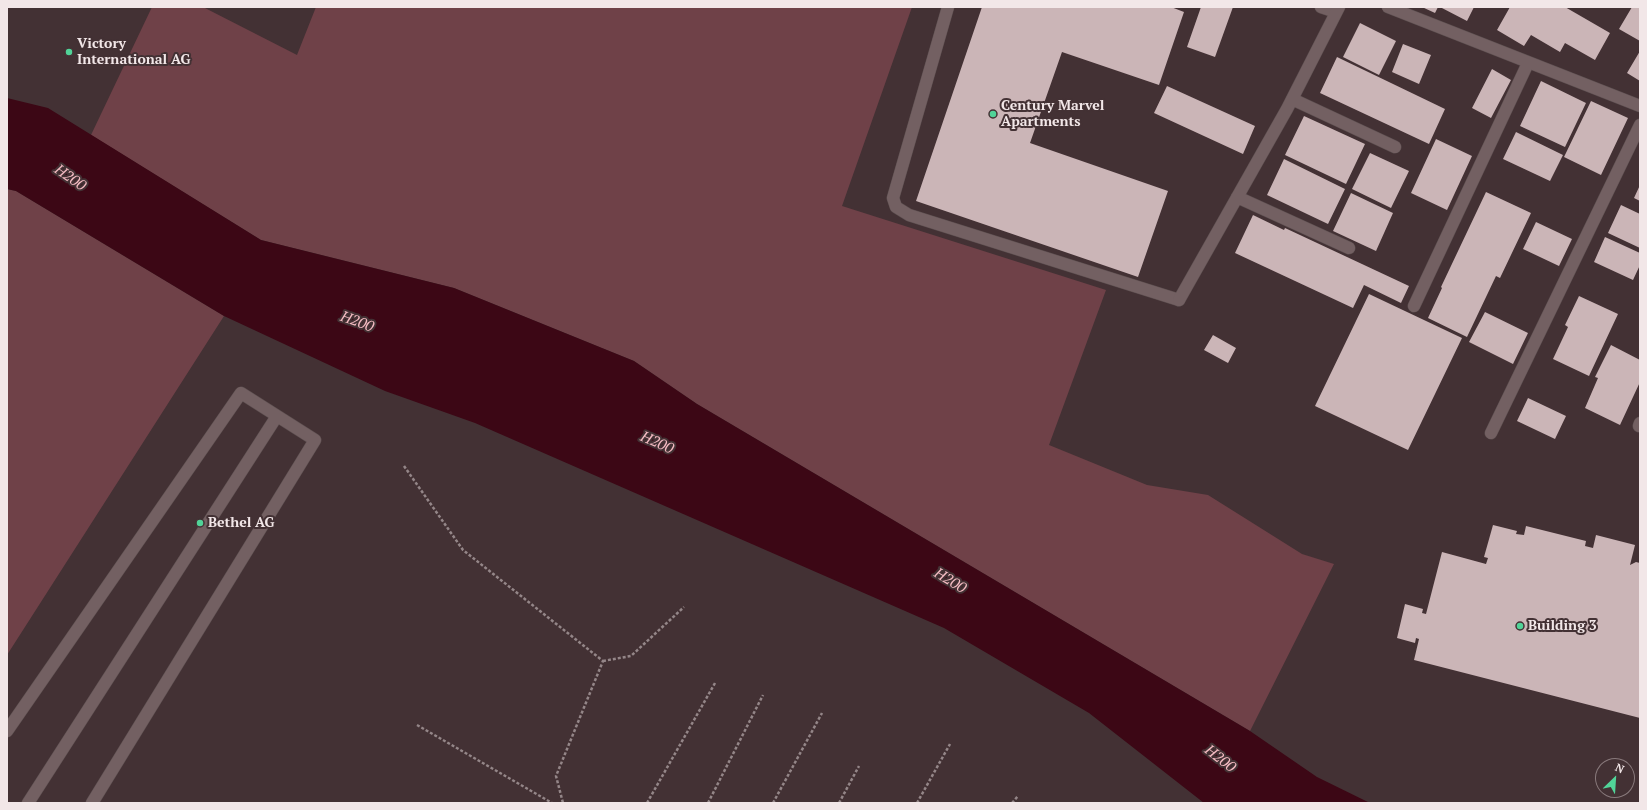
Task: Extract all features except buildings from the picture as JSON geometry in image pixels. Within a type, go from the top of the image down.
[{"type":"street","points":[[948,7],[893,198],[896,207],[908,215],[1179,300],[1292,99],[1337,10],[1321,7]]},
{"type":"street","points":[[1388,7],[1640,106]]},
{"type":"street","points":[[1414,306],[1528,63]]},
{"type":"street","points":[[1292,99],[1395,147]]},
{"type":"street","points":[[1491,433],[1640,125]]},
{"type":"street","points":[[1238,197],[1349,248]]},
{"type":"street","points":[[7,731],[241,393],[315,440],[92,803]]},
{"type":"street","points":[[28,803],[277,416]]},
{"type":"path","points":[[404,466],[463,550],[603,661],[631,656],[684,607]]},
{"type":"path","points":[[563,803],[556,776],[603,661]]},
{"type":"path","points":[[647,803],[716,683]]},
{"type":"path","points":[[708,803],[763,695]]},
{"type":"path","points":[[773,803],[822,713]]},
{"type":"path","points":[[417,725],[552,803]]},
{"type":"path","points":[[917,803],[950,744]]},
{"type":"path","points":[[839,803],[859,766]]},
{"type":"path","points":[[1012,803],[1018,796]]},
{"type":"shaded area","points":[[152,7],[203,7],[297,55],[316,7],[912,7],[842,206],[1106,290],[1049,445],[1147,485],[1208,495],[1302,554],[1334,564],[1250,731],[697,404],[634,361],[454,288],[261,240],[91,135]]},
{"type":"shaded area","points":[[7,189],[16,191],[224,316],[7,655]]},
{"type":"water","name":"H200","points":[[7,98],[48,108],[261,240],[454,288],[634,361],[697,404],[1250,731],[1317,777],[1370,803],[1204,803],[1089,713],[944,628],[475,423],[385,391],[224,316],[16,191],[7,189]]},
{"type":"place","name":"Victory International AG","points":[[69,52]]},
{"type":"place","name":"Century Marvel Apartments","points":[[993,114]]},
{"type":"place","name":"Bethel AG","points":[[200,523]]},
{"type":"place","name":"Building 3","points":[[1520,626]]}]
